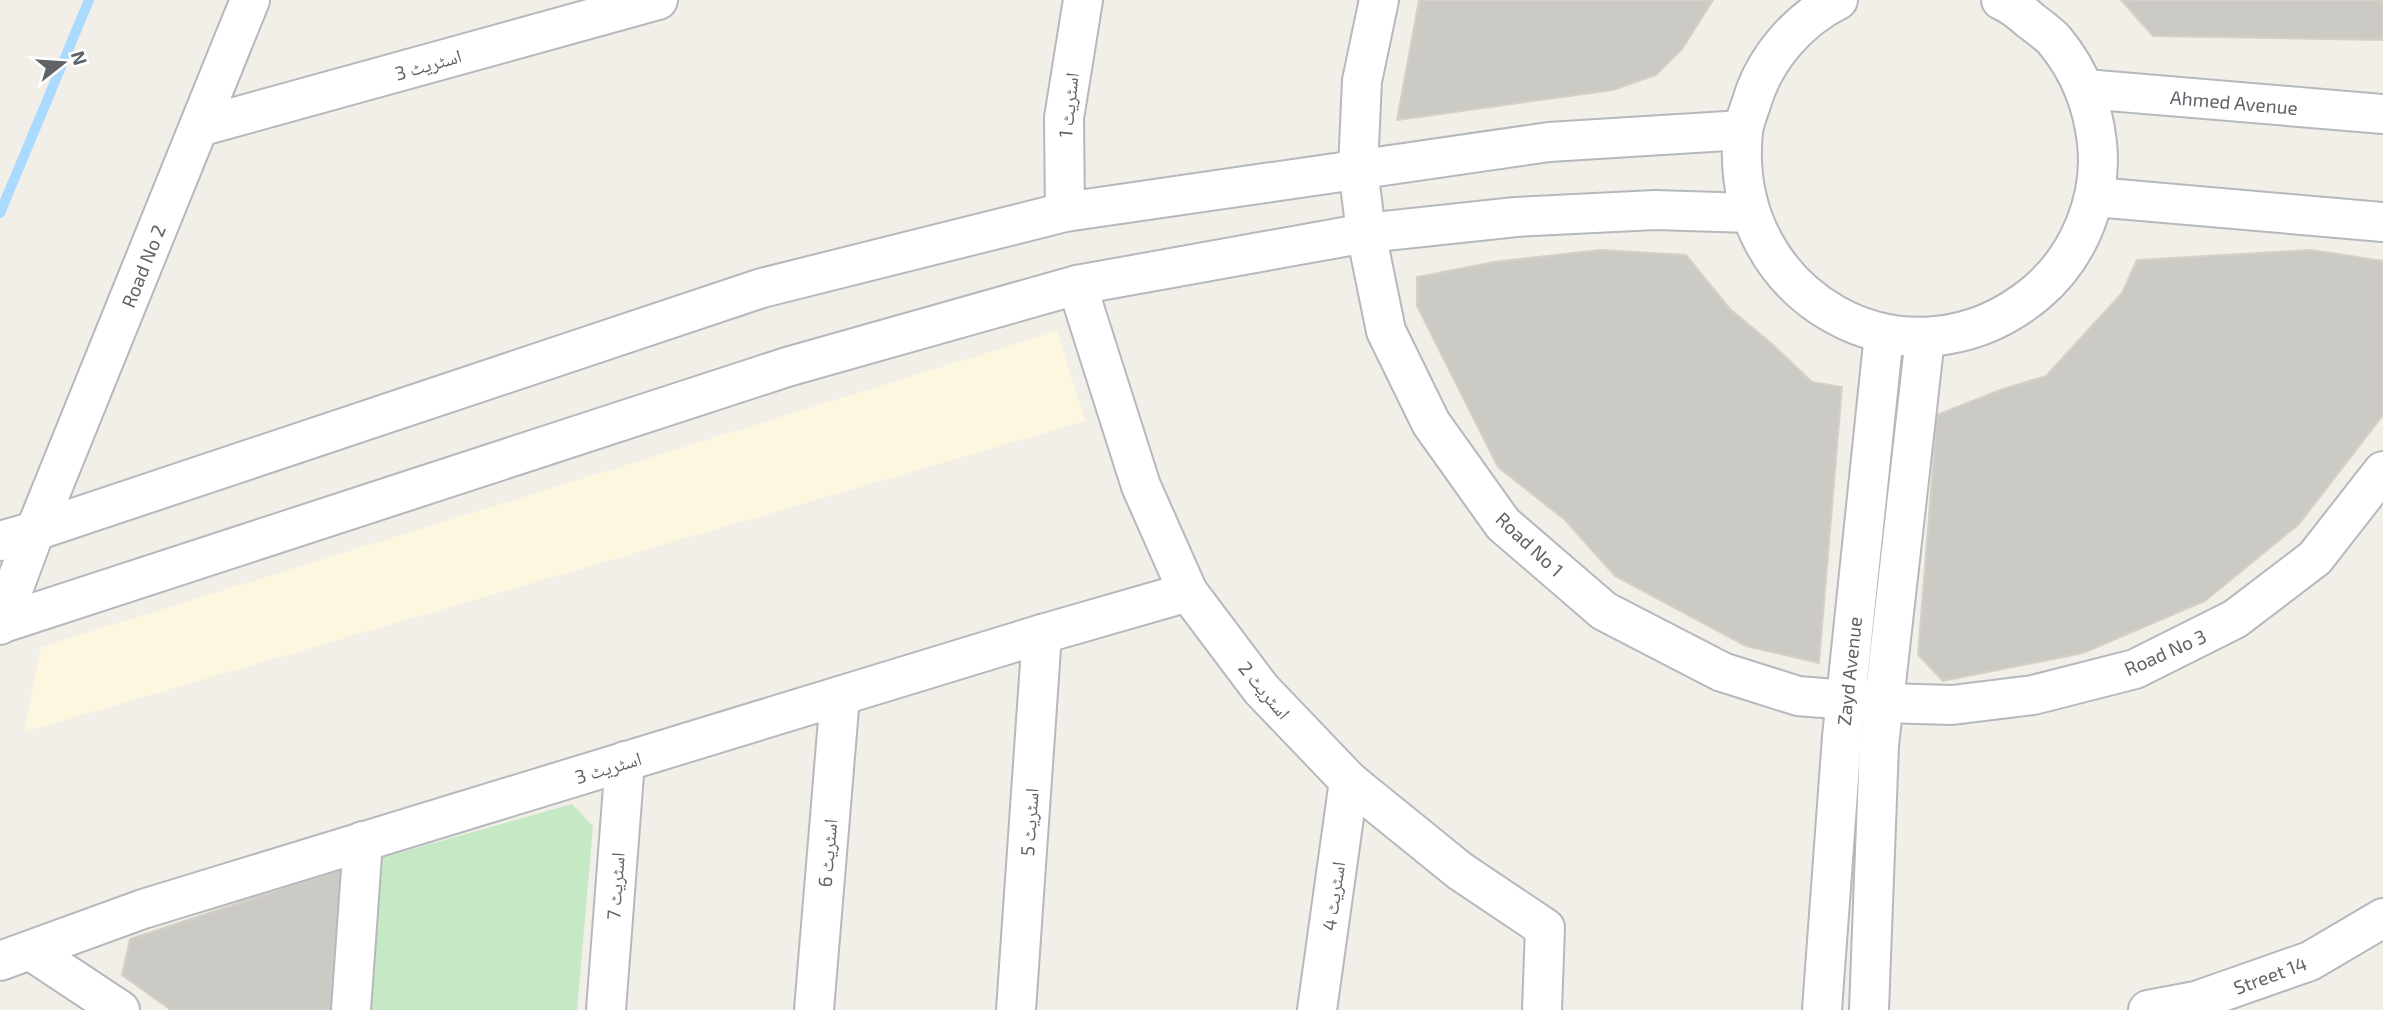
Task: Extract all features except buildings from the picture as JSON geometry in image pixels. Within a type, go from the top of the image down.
[{"type":"street","name":"Road No 2","points":[[0,624],[17,536],[199,128],[250,0]]},
{"type":"street","name":"اسٹریٹ 3","points":[[199,128],[658,0]]},
{"type":"street","name":"اسٹریٹ 1","points":[[1065,212],[1063,118],[1083,0]]},
{"type":"street","points":[[1358,168],[1362,81],[1379,0]]},
{"type":"street","points":[[1838,0],[1819,9],[1783,42],[1758,83],[1743,130],[1742,172],[1750,213],[1770,256],[1801,291],[1840,318],[1884,334],[1926,338],[1972,330],[2015,310],[2051,280],[2079,241],[2095,197],[2099,160],[2095,124],[2085,89],[2055,41],[2011,4],[2001,0]]},
{"type":"street","name":"Ahmed Avenue","points":[[2085,89],[2383,114]]},
{"type":"street","points":[[17,536],[762,288],[1065,212],[1549,142],[1743,130]]},
{"type":"street","name":"Road No 1","points":[[1358,168],[1366,233],[1386,331],[1431,423],[1503,524],[1604,611],[1722,672],[1798,696],[1884,703]]},
{"type":"street","points":[[2095,197],[2383,222]]},
{"type":"street","points":[[0,624],[787,367],[1077,285],[1366,233],[1516,217],[1655,210],[1750,213]]},
{"type":"street","name":"اسٹریٹ 2","points":[[1077,285],[1140,486],[1188,592],[1261,689],[1349,781],[1461,871],[1545,928],[1542,1010]]},
{"type":"street","name":"Zayd Avenue","points":[[1822,1010],[1846,701],[1884,334]]},
{"type":"street","name":"Zayd Avenue","points":[[1869,1010],[1879,759],[1926,338]]},
{"type":"street","name":"Road No 3","points":[[1884,703],[1952,705],[2033,695],[2135,669],[2235,619],[2315,558],[2383,471]]},
{"type":"street","name":"اسٹریٹ 3","points":[[15,956],[143,909],[1042,634],[1188,592]]},
{"type":"street","name":"اسٹریٹ 5","points":[[1016,1010],[1042,634]]},
{"type":"street","name":"اسٹریٹ 6","points":[[814,1010],[840,696]]},
{"type":"street","name":"اسٹریٹ 7","points":[[606,1010],[625,761]]},
{"type":"street","name":"اسٹریٹ 4","points":[[1317,1010],[1349,781]]},
{"type":"street","points":[[351,1010],[363,842]]},
{"type":"street","name":"Street 14","points":[[2148,1010],[2195,1006],[2309,961],[2383,918]]},
{"type":"street","points":[[15,956],[120,1010]]},
{"type":"shaded area","points":[[1057,331],[1085,421],[24,732],[41,647]]},
{"type":"green space","points":[[572,804],[593,826],[577,1010],[333,1010],[342,869]]},
{"type":"waterway","points":[[0,213],[89,0]]}]
